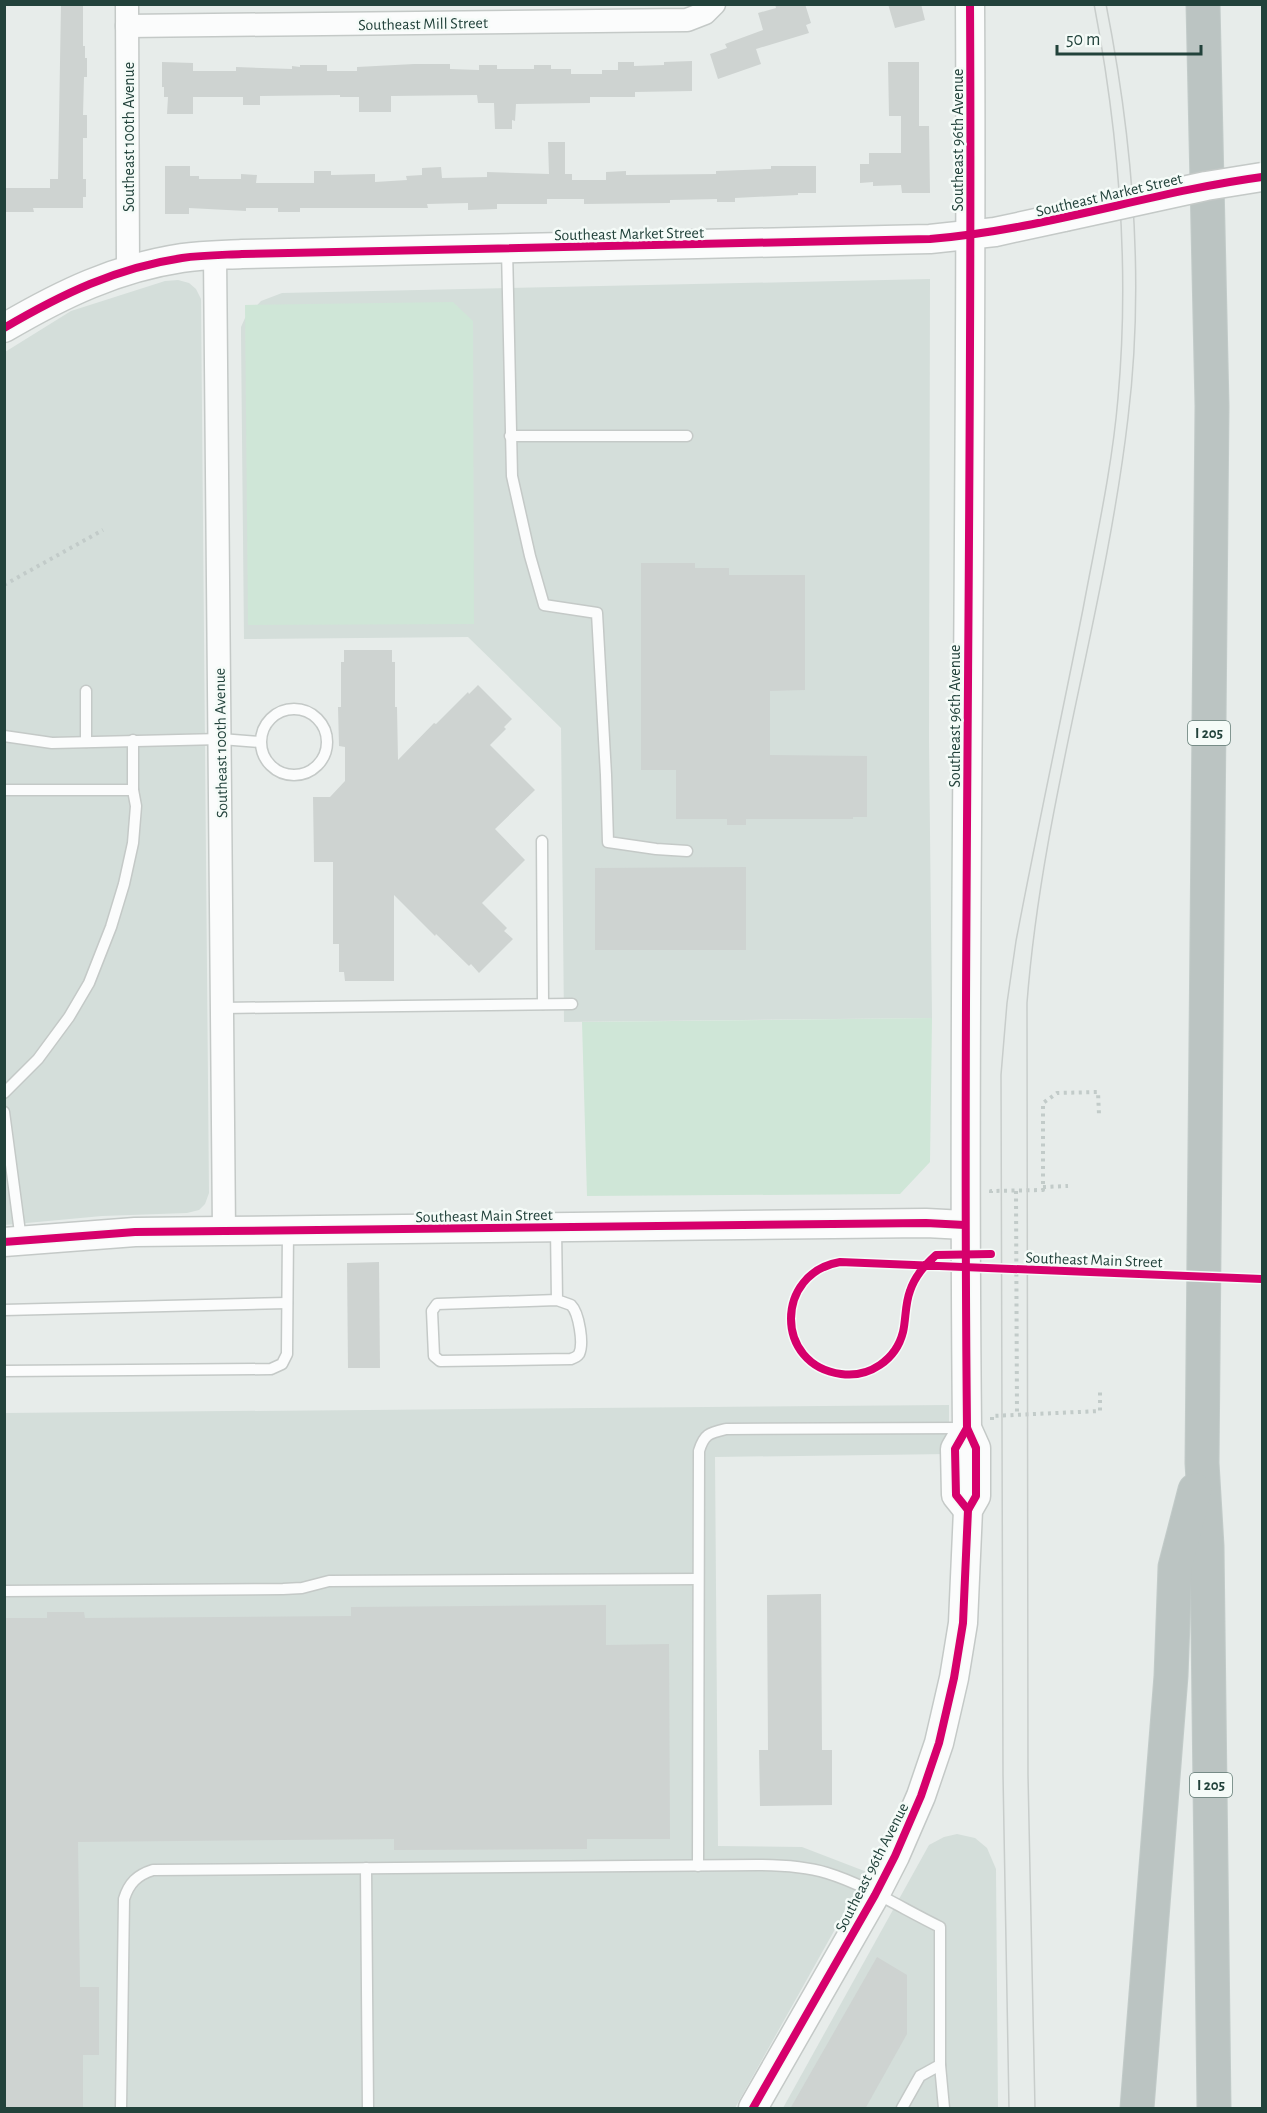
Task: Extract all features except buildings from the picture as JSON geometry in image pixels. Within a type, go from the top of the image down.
[{"type":"highway","name":"I 205","points":[[1203,4],[1212,406],[1202,1462],[1208,1546],[1214,2109]]},
{"type":"highway","points":[[1137,2109],[1171,1676],[1175,1567],[1202,1462]]},
{"type":"street","name":"Southeast Mill Street","points":[[127,15],[687,20],[705,13],[714,4]]},
{"type":"street","name":"Southeast 96th Avenue","points":[[753,2109],[895,1856],[939,1743],[954,1678],[963,1623],[968,1510],[956,1495],[955,1449],[980,1426],[965,1225],[971,236],[970,4]]},
{"type":"street","name":"Southeast 100th Avenue","points":[[127,15],[128,270]]},
{"type":"street","name":"Southeast Market Street","points":[[4,328],[78,288],[128,270],[183,258],[215,255],[919,240],[971,236],[1206,186],[1263,177]]},
{"type":"street","name":"Southeast 100th Avenue","points":[[215,255],[224,1231]]},
{"type":"street","name":"Southeast Main Street","points":[[13,1241],[135,1232],[916,1223],[965,1225]]},
{"type":"lane","points":[[507,249],[512,476],[544,605],[597,613],[608,842],[687,851]]},
{"type":"lane","points":[[510,436],[687,436]]},
{"type":"lane","points":[[86,691],[86,742]]},
{"type":"lane","points":[[292,708],[311,713],[319,719],[324,727],[328,747],[319,765],[311,771],[292,776],[282,773],[266,761],[260,742],[269,719],[292,708]]},
{"type":"lane","points":[[4,736],[52,743],[220,739],[260,742]]},
{"type":"lane","points":[[4,1093],[38,1059],[69,1017],[89,982],[111,927],[133,843],[136,807],[133,790],[133,740]]},
{"type":"lane","points":[[4,790],[133,790]]},
{"type":"lane","points":[[542,841],[543,1004]]},
{"type":"lane","points":[[222,1008],[572,1004]]},
{"type":"lane","points":[[4,1112],[13,1241]]},
{"type":"lane","points":[[556,1227],[557,1300]]},
{"type":"lane","points":[[4,1371],[271,1369],[282,1364],[287,1354],[288,1230]]},
{"type":"lane","points":[[557,1300],[571,1305],[578,1315],[580,1351],[574,1358],[440,1361],[434,1356],[432,1311],[436,1304],[557,1300]]},
{"type":"lane","points":[[4,1310],[287,1303]]},
{"type":"lane","points":[[698,1866],[699,1451],[703,1439],[710,1433],[726,1429],[980,1426]]},
{"type":"lane","points":[[4,1591],[283,1590],[329,1581],[360,1580],[698,1579]]},
{"type":"lane","points":[[121,2109],[124,1899],[128,1885],[142,1874],[153,1870],[757,1865],[802,1867],[827,1873],[859,1886],[940,1928],[940,2065],[944,2109]]},
{"type":"lane","points":[[366,1868],[368,2109]]},
{"type":"lane","points":[[902,2109],[920,2076],[940,2065]]},
{"type":"path","points":[[4,585],[103,530]]},
{"type":"path","points":[[1043,1187],[1043,1103],[1057,1093],[1098,1092],[1099,1114]]},
{"type":"path","points":[[991,1200],[991,1191],[1043,1190],[1043,1187],[1068,1186]]},
{"type":"path","points":[[1016,1191],[1017,1415]]},
{"type":"path","points":[[980,1426],[992,1416],[1100,1411],[1100,1392]]},
{"type":"shaded area","points":[[930,279],[929,741],[932,1018],[564,1022],[561,728],[468,637],[244,639],[241,327],[245,318],[261,301],[282,293]]},
{"type":"shaded area","points":[[178,280],[189,283],[196,289],[201,299],[209,1193],[205,1204],[199,1210],[187,1213],[102,1216],[5,1225],[5,352],[71,311],[165,281]]},
{"type":"shaded area","points":[[949,1405],[949,1454],[715,1457],[718,1846],[802,1847],[867,1872],[735,2108],[5,2108],[4,1413]]},
{"type":"shaded area","points":[[957,1834],[975,1838],[987,1848],[996,1869],[998,2108],[783,2108],[929,1845],[944,1837]]},
{"type":"green space","points":[[453,302],[473,321],[474,624],[248,625],[245,305]]},
{"type":"green space","points":[[932,1018],[930,1162],[900,1194],[587,1196],[582,1022]]},
{"type":"tram line","points":[[1009,2108],[1003,1775],[1001,1075],[1007,1003],[1016,941],[1098,530],[1112,451],[1118,398],[1123,299],[1120,200],[1110,102],[1094,4]]},
{"type":"tram line","points":[[1035,2108],[1028,1775],[1027,1003],[1046,856],[1118,492],[1133,366],[1136,314],[1134,211],[1123,107],[1106,4]]},
{"type":"cycle path","points":[[753,2108],[875,1895],[921,1796],[939,1743],[954,1678],[963,1623],[968,1510],[976,1496],[976,1448],[967,1428],[966,1250],[970,4]]},
{"type":"cycle path","points":[[4,328],[90,284],[134,268],[190,257],[930,239],[1014,228],[1179,192],[1262,177]]},
{"type":"cycle path","points":[[4,1242],[135,1232],[926,1223],[965,1225]]},
{"type":"cycle path","points":[[991,1254],[936,1255],[932,1259],[928,1263],[924,1267],[914,1281],[907,1301],[903,1332],[894,1351],[888,1359],[871,1370],[841,1374],[819,1367],[803,1354],[794,1338],[791,1319],[794,1300],[803,1283],[819,1270],[840,1262],[1262,1279]]},
{"type":"cycle path","points":[[967,1428],[955,1449],[956,1495],[968,1510]]}]
